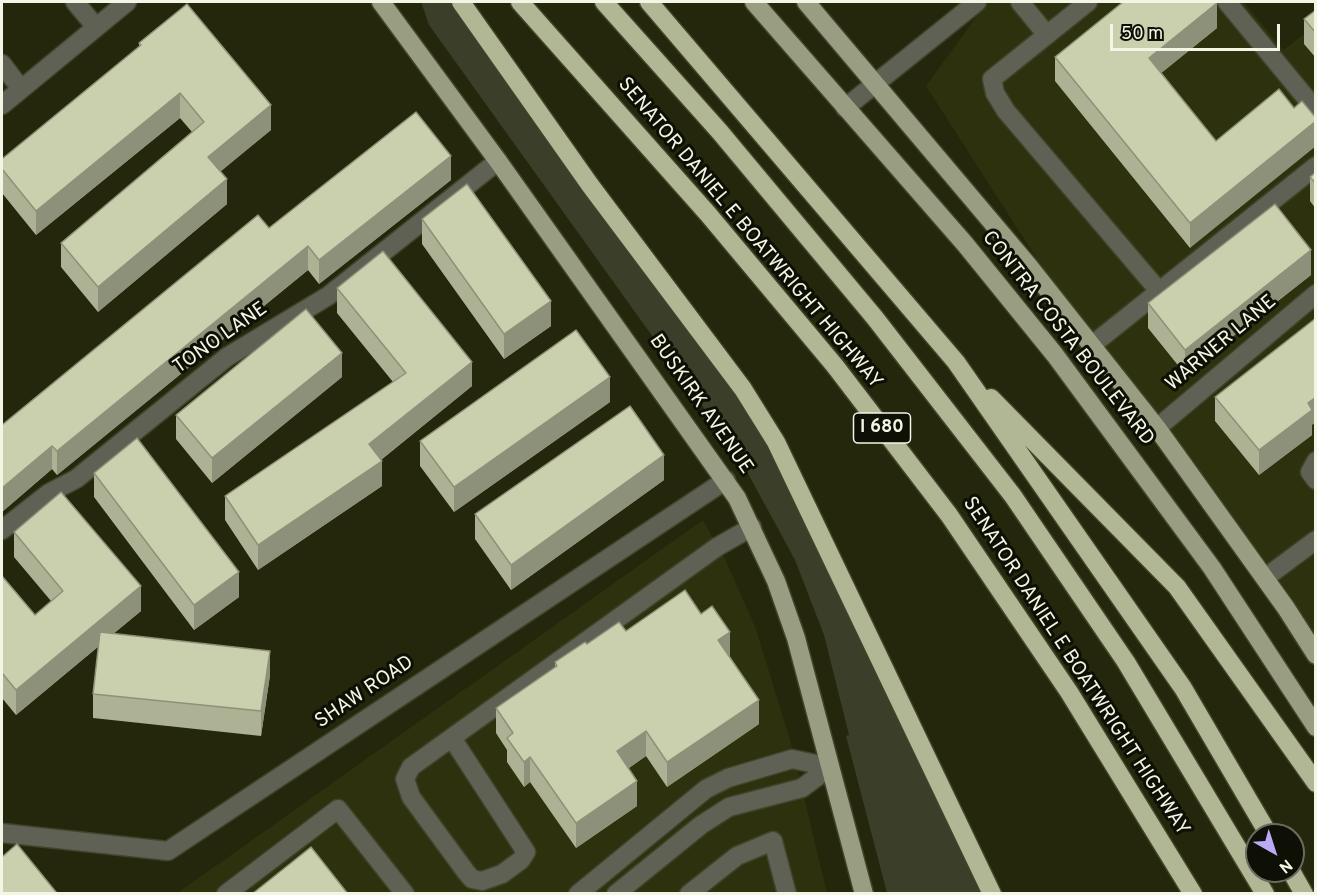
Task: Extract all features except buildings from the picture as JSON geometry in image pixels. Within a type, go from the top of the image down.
[{"type":"highway","points":[[461,2],[590,185],[743,389],[776,442],[992,894]]},
{"type":"highway","name":"SENATOR DANIEL E BOATWRIGHT HIGHWAY","points":[[520,2],[708,214],[835,366],[949,515],[1069,692],[1171,854],[1192,894]]},
{"type":"highway","points":[[604,2],[720,132],[875,318],[1012,496],[1126,662],[1265,894]]},
{"type":"highway","points":[[649,2],[956,362],[1177,587],[1316,783]]},
{"type":"highway","points":[[956,362],[1183,688],[1262,823]]},
{"type":"main road","name":"BUSKIRK AVENUE","points":[[381,2],[498,161],[726,480],[752,527],[796,638],[864,894]]},
{"type":"main road","name":"CONTRA COSTA BOULEVARD","points":[[754,2],[980,262],[1054,355],[1212,568],[1316,727]]},
{"type":"main road","name":"CONTRA COSTA BOULEVARD","points":[[806,2],[877,84],[1092,345],[1157,428],[1265,578],[1316,655]]},
{"type":"street","points":[[75,2],[96,27]]},
{"type":"street","points":[[2,105],[127,2]]},
{"type":"street","points":[[845,108],[977,2]]},
{"type":"street","points":[[1020,2],[1047,35]]},
{"type":"street","points":[[1088,2],[992,79],[995,93],[1006,111],[1159,291]]},
{"type":"street","points":[[1227,2],[1316,110]]},
{"type":"street","points":[[2,64],[21,89]]},
{"type":"street","name":"TONO LANE","points":[[2,530],[49,493],[76,479],[227,357],[328,296],[498,161]]},
{"type":"street","points":[[1092,345],[1316,166]]},
{"type":"street","name":"WARNER LANE","points":[[1157,428],[1316,294]]},
{"type":"street","points":[[1316,461],[1310,472],[1316,480]]},
{"type":"street","name":"SHAW ROAD","points":[[2,833],[168,851],[726,480]]},
{"type":"street","points":[[452,738],[526,852],[521,860],[502,874],[482,881],[472,879],[466,872],[406,787],[405,779],[411,767],[717,547],[752,527]]},
{"type":"street","points":[[1265,578],[1316,540]]},
{"type":"street","points":[[578,894],[706,789],[728,778],[792,759],[830,767]]},
{"type":"street","points":[[616,894],[701,825],[729,807],[802,788],[830,767]]},
{"type":"street","points":[[226,894],[338,809],[405,894]]},
{"type":"street","points":[[689,894],[737,856],[773,841],[787,894]]},
{"type":"shaded area","points":[[421,2],[458,2],[743,389],[992,893],[887,893],[846,736],[849,735],[824,635],[795,560],[739,457],[429,25]]},
{"type":"shaded area","points":[[987,2],[1244,2],[1283,50],[1315,26],[1315,655],[1092,345],[926,86]]},
{"type":"shaded area","points":[[703,520],[726,561],[756,629],[791,743],[827,893],[176,894]]}]
